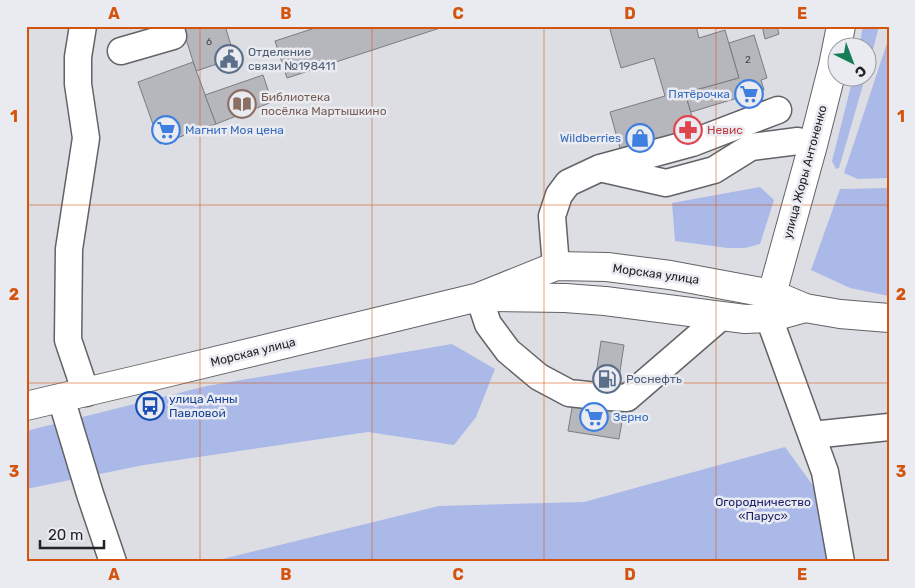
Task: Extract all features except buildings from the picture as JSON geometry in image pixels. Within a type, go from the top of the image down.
[{"type":"main road","name":"улица Жоры Антоненко","points":[[771,306],[833,66],[841,26]]},
{"type":"main road","name":"Морская улица","points":[[26,406],[478,297],[556,266],[607,267],[670,274],[771,306],[889,318]]},
{"type":"main road","name":"Морская улица","points":[[478,297],[565,298],[605,301],[745,319],[771,306]]},
{"type":"street","points":[[83,26],[78,57],[78,84],[86,138],[69,249],[68,340],[73,395],[90,494],[113,562]]},
{"type":"street","points":[[121,51],[173,36],[170,26]]},
{"type":"street","points":[[556,266],[552,216],[559,195],[568,183],[600,168],[692,143],[778,110]]},
{"type":"street","points":[[742,123],[751,147]]},
{"type":"street","points":[[600,168],[666,183],[714,170],[751,147],[798,141],[813,145]]},
{"type":"street","points":[[478,297],[488,324],[508,351],[539,377],[569,393],[599,396],[627,398],[722,316]]},
{"type":"street","points":[[771,306],[825,472],[841,562]]},
{"type":"street","points":[[812,435],[889,427]]},
{"type":"green space","points":[[863,26],[879,26],[876,38],[861,38]]},
{"type":"green space","points":[[889,37],[889,178],[858,179],[844,173],[872,88],[878,88],[878,70]]},
{"type":"green space","points":[[850,88],[862,88],[839,168],[836,169],[832,161]]},
{"type":"green space","points":[[760,187],[774,200],[760,244],[745,248],[728,248],[675,241],[672,203]]},
{"type":"green space","points":[[889,188],[889,296],[850,288],[811,270],[840,189]]},
{"type":"green space","points":[[452,344],[495,369],[476,417],[454,445],[368,432],[144,465],[26,489],[26,431],[207,386]]},
{"type":"green space","name":"Огородничество «Парус»","points":[[785,447],[814,487],[828,562],[210,562],[439,506],[584,502]]},
{"type":"place","name":"Отделение связи №198411","points":[[229,59]]},
{"type":"place","name":"Пятёрочка","points":[[749,94]]},
{"type":"place","name":"Библиотека посёлка Мартышкино","points":[[242,104]]},
{"type":"place","name":"Магнит Моя цена","points":[[166,130]]},
{"type":"place","name":"Невис","points":[[688,130]]},
{"type":"place","name":"Wildberries","points":[[640,138]]},
{"type":"place","name":"Роснефть","points":[[607,379]]},
{"type":"place","name":"улица Анны Павловой","points":[[150,406]]},
{"type":"place","name":"Зерно","points":[[594,417]]}]
